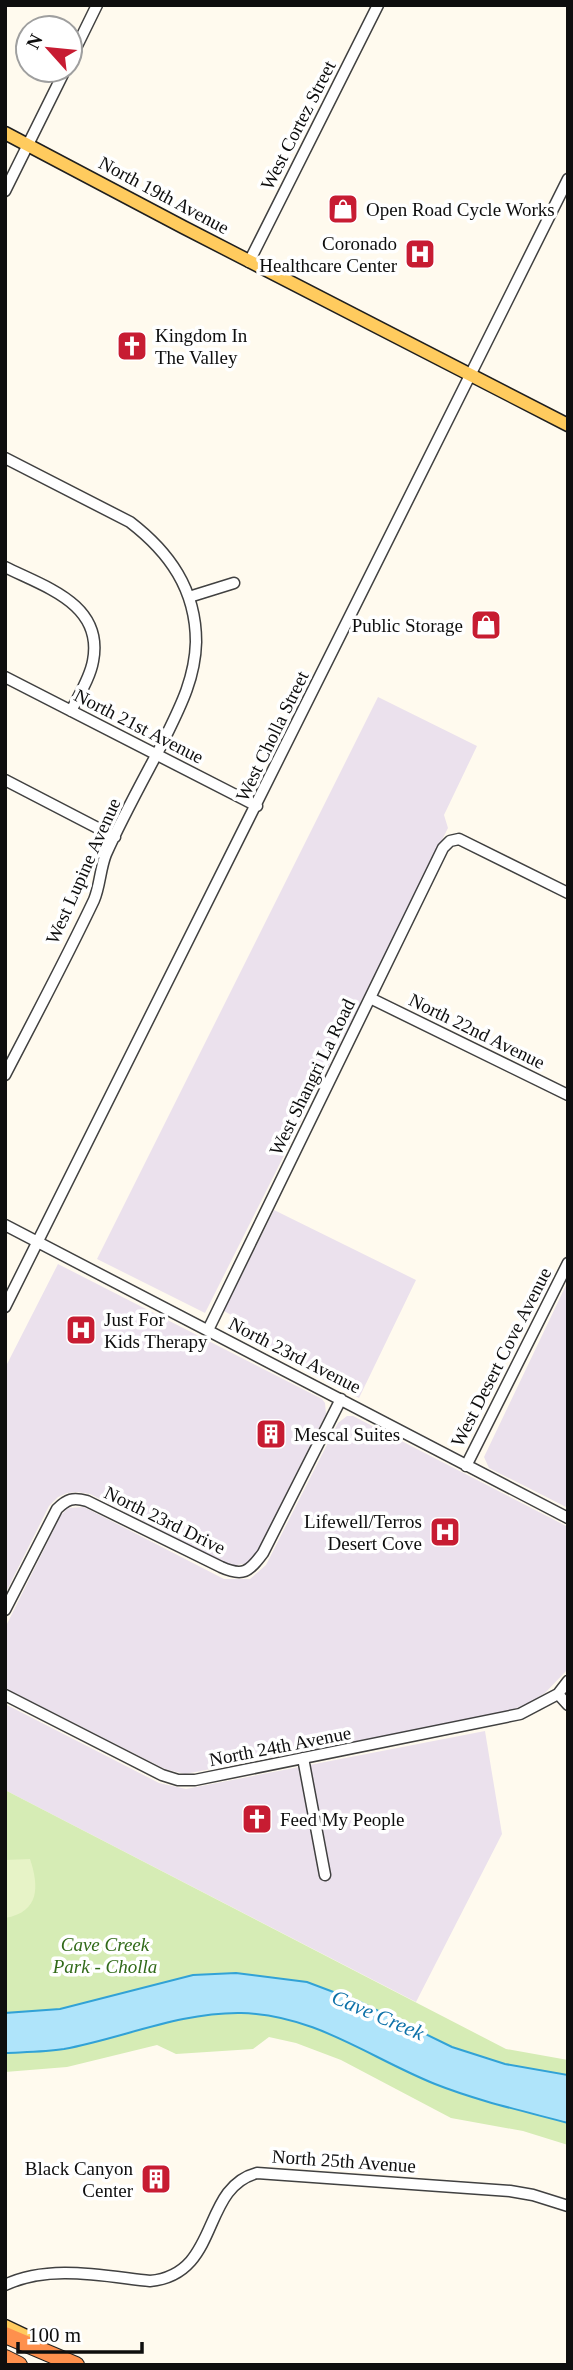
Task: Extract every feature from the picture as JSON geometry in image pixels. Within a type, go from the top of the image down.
[{"type":"highway","points":[[5,2335],[76,2365]]},
{"type":"highway","points":[[5,2358],[19,2365]]},
{"type":"main road","name":"North 19th Avenue","points":[[5,132],[568,425]]},
{"type":"main road","points":[[5,2326],[82,2365]]},
{"type":"street","points":[[84,31],[97,5]]},
{"type":"street","name":"West Cortez Street","points":[[249,261],[378,5]]},
{"type":"street","points":[[5,191],[58,84]]},
{"type":"street","name":"West Cholla Street","points":[[5,1307],[568,179]]},
{"type":"street","name":"West Lupine Avenue","points":[[5,458],[130,522],[147,535],[169,558],[189,597],[195,623],[194,669],[184,699],[106,855],[95,897],[5,1075]]},
{"type":"street","points":[[5,567],[74,603],[81,610],[93,634],[93,662],[71,710]]},
{"type":"street","points":[[189,597],[234,583]]},
{"type":"street","name":"North 21st Avenue","points":[[5,677],[257,806]]},
{"type":"street","points":[[5,780],[115,836]]},
{"type":"street","name":"West Shangri La Road","points":[[208,1330],[443,848],[450,841],[459,839],[568,892]]},
{"type":"street","name":"North 22nd Avenue","points":[[370,998],[568,1095]]},
{"type":"street","name":"North 23rd Avenue","points":[[5,1225],[568,1518]]},
{"type":"street","name":"West Desert Cove Avenue","points":[[466,1466],[568,1263]]},
{"type":"street","name":"North 23rd Drive","points":[[5,1610],[57,1509],[66,1500],[76,1498],[231,1572],[248,1571],[263,1553],[341,1399]]},
{"type":"street","points":[[568,1681],[558,1694],[568,1705]]},
{"type":"street","name":"North 24th Avenue","points":[[5,1695],[141,1766],[178,1780],[195,1780],[491,1722],[520,1714],[558,1694]]},
{"type":"street","points":[[303,1758],[325,1875]]},
{"type":"street","name":"North 25th Avenue","points":[[5,2285],[27,2276],[53,2272],[150,2281],[162,2280],[181,2272],[200,2249],[225,2197],[248,2175],[257,2173],[510,2191],[568,2206]]},
{"type":"shaded area","points":[[378,697],[477,746],[444,815],[448,828],[205,1313],[97,1259]]},
{"type":"shaded area","points":[[274,1210],[416,1280],[359,1398],[229,1331],[235,1317],[224,1311]]},
{"type":"shaded area","points":[[58,1264],[322,1399],[325,1403],[326,1414],[254,1557],[248,1563],[232,1566],[90,1494],[67,1493],[49,1506],[5,1594],[5,1368]]},
{"type":"shaded area","points":[[568,1281],[568,1508],[489,1468],[484,1457]]},
{"type":"shaded area","points":[[347,1416],[353,1416],[568,1527],[568,1669],[545,1693],[507,1712],[185,1774],[165,1769],[5,1688],[5,1628],[61,1515],[68,1508],[84,1507],[224,1579],[250,1579],[266,1565],[338,1423]]},
{"type":"shaded area","points":[[5,1704],[159,1783],[186,1789],[485,1731],[502,1834],[416,2002],[5,1790]]},
{"type":"green space","name":"Cave Creek Park - Cholla","points":[[5,1790],[506,2049],[568,2060],[568,2145],[523,2131],[451,2118],[341,2060],[296,2043],[269,2037],[253,2049],[176,2054],[157,2045],[67,2067],[5,2072]]},
{"type":"green space","points":[[30,1859],[35,1879],[31,1904],[16,1915],[5,1918],[5,1860]]},
{"type":"water","name":"Cave Creek","points":[[236,1973],[307,1982],[360,2002],[452,2047],[505,2064],[568,2075],[568,2123],[451,2090],[318,2029],[268,2016],[241,2013],[196,2017],[64,2049],[5,2053],[5,2013],[60,2009],[193,1975]]},
{"type":"place","name":"Open Road Cycle Works","points":[[343,209]]},
{"type":"place","name":"Coronado Healthcare Center","points":[[420,254]]},
{"type":"place","name":"Kingdom In The Valley","points":[[132,346]]},
{"type":"place","name":"Public Storage","points":[[486,625]]},
{"type":"place","name":"Just For Kids Therapy","points":[[81,1330]]},
{"type":"place","name":"Mescal Suites","points":[[271,1434]]},
{"type":"place","name":"Lifewell/Terros Desert Cove","points":[[445,1532]]},
{"type":"place","name":"Feed My People","points":[[257,1819]]},
{"type":"place","name":"Black Canyon Center","points":[[156,2179]]}]
